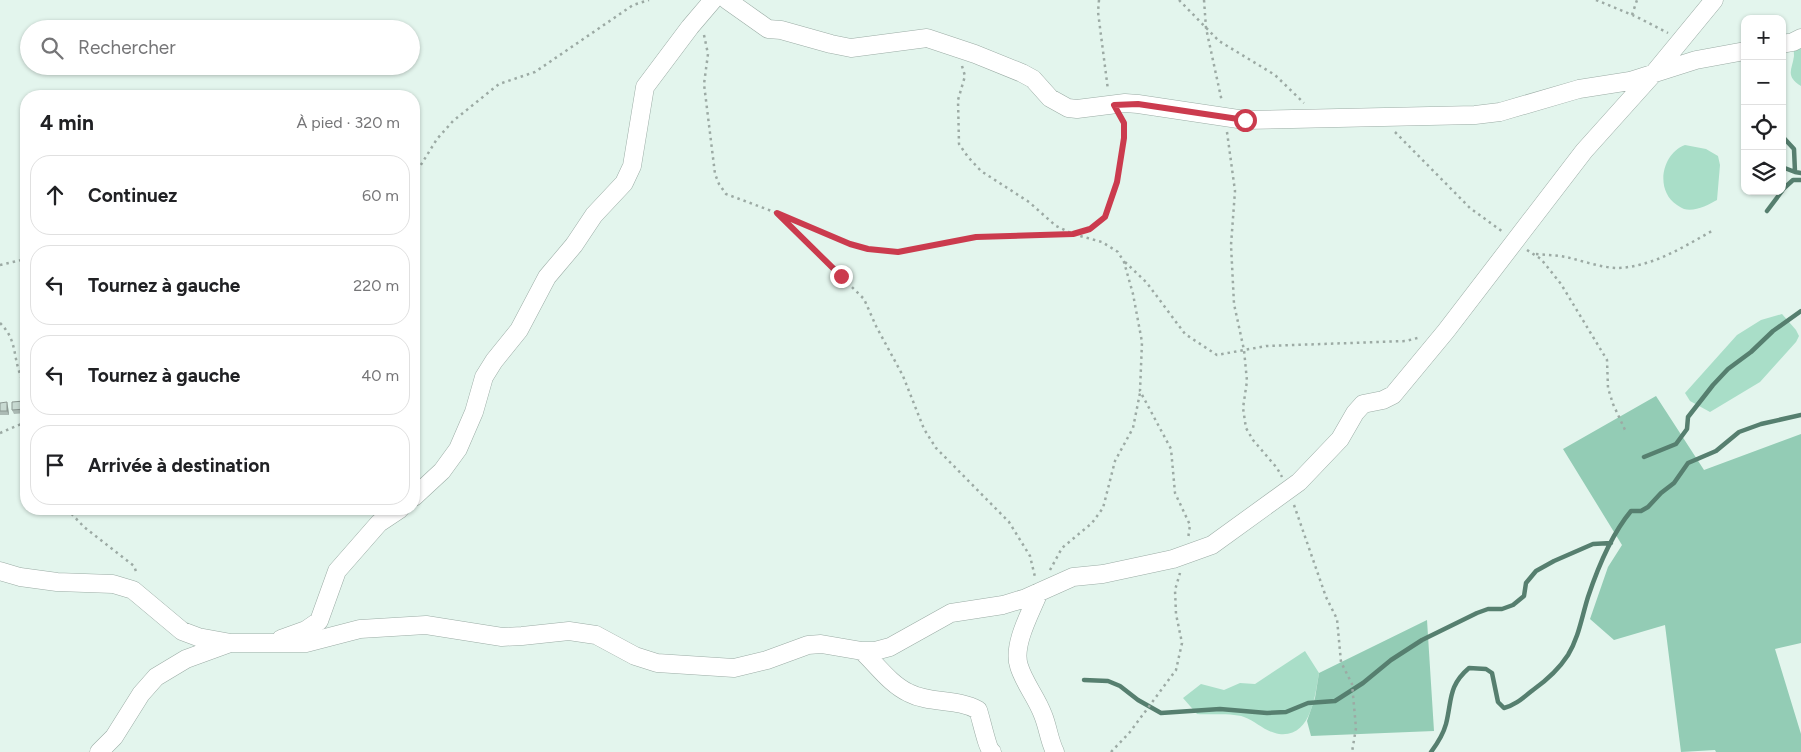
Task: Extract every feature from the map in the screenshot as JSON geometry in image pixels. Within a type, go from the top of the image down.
[{"type":"street","points":[[420,491],[442,471],[458,449],[474,412],[484,377],[494,361],[519,330],[547,277],[574,245],[594,215],[624,183],[632,166],[645,87],[713,0]]},
{"type":"street","points":[[727,0],[768,29],[781,30],[851,48],[927,38],[976,54],[1033,79],[1050,98],[1068,108],[1077,109],[1138,104],[1245,120],[1500,112],[1579,89],[1630,81],[1696,60],[1741,52]]},
{"type":"street","points":[[0,571],[20,577],[57,582],[113,584],[133,590],[182,630],[198,637],[231,642],[306,643],[360,629],[426,625],[502,637],[569,631],[596,636],[635,656],[657,663],[734,668],[767,660],[808,645],[821,644],[862,651],[890,648],[951,613],[1003,605],[1073,577],[1103,574],[1172,559],[1212,545],[1299,482],[1340,439],[1363,404],[1383,400],[1393,395],[1425,358],[1584,151],[1654,73],[1714,0]]},
{"type":"street","points":[[1786,43],[1801,38]]},
{"type":"street","points":[[272,642],[306,630],[319,621],[337,571],[378,523],[391,515]]},
{"type":"street","points":[[1039,592],[1021,634],[1017,652],[1018,666],[1044,716],[1049,740],[1055,752]]},
{"type":"street","points":[[99,752],[114,737],[141,694],[156,677],[186,659],[231,642]]},
{"type":"street","points":[[862,651],[893,683],[910,694],[968,704],[978,710],[984,726],[988,749],[992,752]]},
{"type":"path","points":[[420,166],[437,139],[453,121],[499,84],[534,72],[633,6],[649,0]]},
{"type":"path","points":[[699,16],[708,54],[704,84],[715,174],[726,194],[850,244],[868,249],[898,252],[976,237],[1073,234],[1090,229],[1105,217],[1117,182],[1124,138],[1124,123],[1108,92],[1098,12],[1099,0]]},
{"type":"path","points":[[1179,0],[1219,41],[1275,75],[1305,104]]},
{"type":"path","points":[[1204,0],[1206,28],[1225,118],[1235,192],[1231,245],[1234,304],[1244,350],[1247,381],[1243,408],[1246,428],[1253,440],[1277,468],[1289,489],[1313,563],[1326,598],[1337,619],[1341,662],[1352,684],[1355,700],[1356,728],[1352,752]]},
{"type":"path","points":[[1596,0],[1632,15],[1681,40]]},
{"type":"path","points":[[1632,15],[1637,0]]},
{"type":"path","points":[[949,46],[961,60],[965,76],[958,100],[959,144],[981,171],[1029,202],[1056,226],[1073,234],[1102,242],[1118,252],[1124,262],[1133,294],[1142,342],[1140,391],[1133,428],[1115,460],[1103,508],[1092,523],[1062,548],[1039,592]]},
{"type":"path","points":[[1380,117],[1470,208],[1541,259],[1561,284],[1608,360],[1608,388],[1626,432]]},
{"type":"path","points":[[777,213],[864,299],[903,376],[924,429],[936,448],[1009,522],[1030,556],[1039,592]]},
{"type":"path","points":[[1533,253],[1619,268],[1651,262],[1676,251],[1712,231]]},
{"type":"path","points":[[0,265],[20,260]]},
{"type":"path","points":[[1124,262],[1147,283],[1185,334],[1217,355],[1266,346],[1406,341],[1422,337]]},
{"type":"path","points":[[0,323],[15,347],[20,376]]},
{"type":"path","points":[[1111,752],[1130,732],[1176,670],[1182,643],[1176,614],[1175,590],[1186,554],[1190,525],[1175,493],[1171,448],[1140,391]]},
{"type":"path","points":[[0,433],[20,425]]},
{"type":"path","points":[[73,515],[84,527],[134,566],[137,575]]},
{"type":"green space","points":[[1801,38],[1801,86],[1793,79],[1791,72],[1794,56],[1793,42]]},
{"type":"green space","points":[[1685,145],[1706,149],[1718,156],[1720,165],[1717,200],[1693,210],[1683,209],[1670,199],[1664,182],[1666,164],[1677,150]]},
{"type":"green space","points":[[1782,314],[1799,336],[1796,342],[1760,382],[1710,412],[1690,401],[1685,393],[1737,335],[1761,320]]},
{"type":"green space","points":[[1656,396],[1704,470],[1801,434],[1801,643],[1775,649],[1801,734],[1801,752],[1716,752],[1715,750],[1681,752],[1665,625],[1614,640],[1590,619],[1608,567],[1622,545],[1563,449]]},
{"type":"green space","points":[[1427,620],[1434,731],[1311,736],[1307,721],[1315,698],[1319,673]]},
{"type":"green space","points":[[1305,651],[1319,673],[1316,693],[1310,714],[1305,723],[1290,733],[1274,733],[1240,716],[1197,714],[1183,698],[1201,684],[1224,690],[1240,683],[1255,684]]},
{"type":"building","points":[[20,401],[20,409],[12,410],[12,402]]},
{"type":"building","points":[[7,402],[7,411],[0,411],[0,403]]},
{"type":"waterway","points":[[1786,140],[1794,149],[1795,172],[1801,173]]},
{"type":"waterway","points":[[1786,169],[1795,172]]},
{"type":"waterway","points":[[1786,186],[1793,180],[1801,180]]},
{"type":"waterway","points":[[1767,211],[1779,195]]},
{"type":"waterway","points":[[1644,457],[1676,444],[1687,429],[1688,417],[1728,369],[1751,352],[1773,331],[1801,311]]},
{"type":"waterway","points":[[1431,752],[1445,728],[1454,687],[1469,668],[1486,669],[1492,673],[1498,702],[1504,708],[1523,698],[1561,665],[1575,641],[1601,563],[1617,530],[1631,511],[1641,511],[1648,507],[1674,483],[1688,463],[1716,451],[1739,432],[1761,424],[1801,415]]},
{"type":"waterway","points":[[1084,680],[1108,681],[1120,686],[1138,700],[1161,713],[1220,709],[1267,713],[1286,712],[1308,703],[1335,701],[1422,640],[1477,613],[1488,609],[1502,609],[1513,605],[1524,596],[1526,583],[1536,571],[1593,544],[1611,543]]},
{"type":"route","points":[[841,276],[777,213],[850,244],[868,249],[898,252],[976,237],[1073,234],[1090,229],[1105,217],[1117,182],[1124,138],[1124,123],[1114,105],[1125,103],[1138,104],[1245,120]]}]
